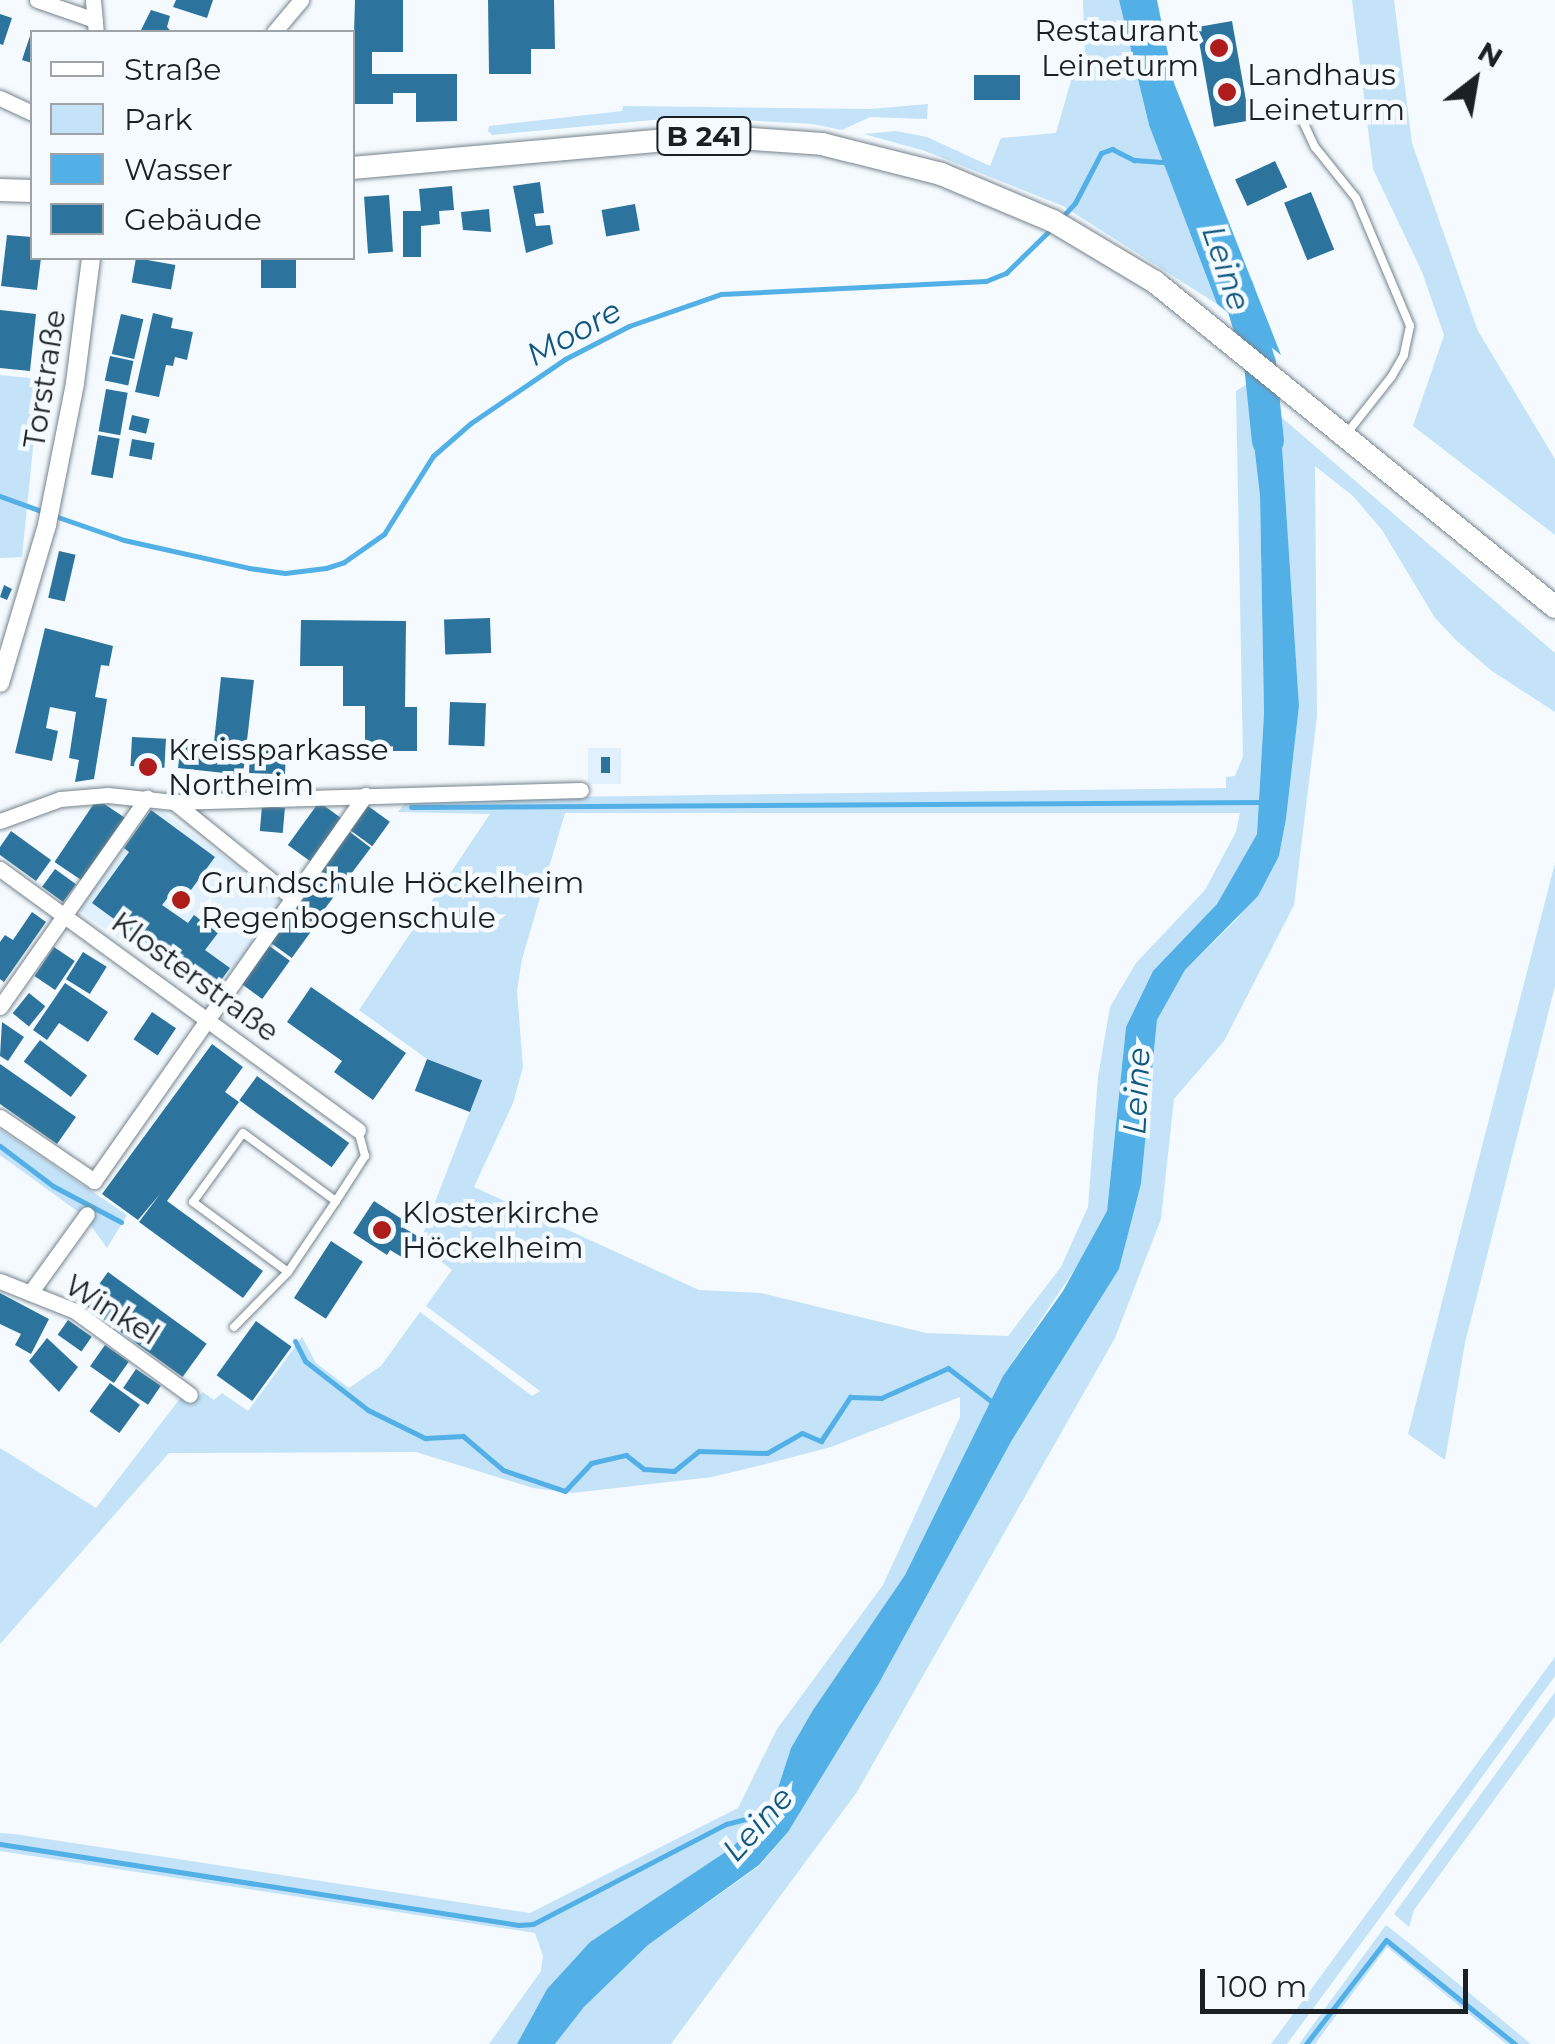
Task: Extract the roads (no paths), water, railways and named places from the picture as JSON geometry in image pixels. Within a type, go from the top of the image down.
[{"type":"main road","name":"B 241","points":[[355,168],[666,137],[822,144],[941,174],[1083,237],[1155,282],[1555,607]]},
{"type":"main road","points":[[0,190],[30,191]]},
{"type":"street","points":[[38,0],[96,26]]},
{"type":"street","points":[[93,0],[96,26]]},
{"type":"street","points":[[276,30],[301,0]]},
{"type":"street","points":[[0,98],[30,113]]},
{"type":"street","name":"Torstraße","points":[[0,683],[47,525],[75,383],[92,260]]},
{"type":"street","points":[[0,821],[60,799],[146,798],[174,802],[581,790]]},
{"type":"street","points":[[0,1117],[94,1181],[365,795]]},
{"type":"street","points":[[0,1007],[146,798]]},
{"type":"street","points":[[174,802],[293,898]]},
{"type":"street","name":"Klosterstraße","points":[[0,869],[358,1130]]},
{"type":"street","points":[[30,1293],[88,1214]]},
{"type":"street","name":"Winkel","points":[[0,1281],[74,1311],[190,1395]]},
{"type":"lane","points":[[1299,112],[1315,147],[1356,198],[1410,326],[1404,355],[1392,376],[1345,436]]},
{"type":"lane","points":[[234,1326],[288,1272],[365,1156],[358,1130]]},
{"type":"lane","points":[[288,1272],[194,1202],[243,1132],[336,1201]]},
{"type":"water","points":[[1119,0],[1157,0],[1174,83],[1281,355],[1217,304],[1149,125]]},
{"type":"water","points":[[1247,384],[1277,406],[1280,416],[1299,706],[1286,819],[1279,856],[1258,896],[1185,970],[1157,1020],[1141,1184],[1119,1269],[1012,1440],[879,1683],[788,1832],[759,1865],[648,1945],[584,2007],[555,2044],[517,2044],[547,1989],[590,1942],[730,1849],[754,1827],[777,1791],[791,1748],[813,1710],[905,1575],[1003,1376],[1063,1291],[1107,1211],[1126,1027],[1153,971],[1217,904],[1257,834],[1264,713],[1260,496]]},
{"type":"waterway","name":"Moore","points":[[1062,217],[1075,203],[1101,153],[1112,149],[1134,160],[1166,162]]},
{"type":"waterway","name":"Moore","points":[[55,516],[124,540],[249,568],[285,573],[326,568],[344,562],[384,534],[433,456],[471,423],[565,359],[629,326],[721,294],[986,281],[1006,273],[1051,229]]},
{"type":"waterway","name":"Leine","points":[[1238,289],[1260,364],[1268,441]]},
{"type":"waterway","name":"Moore","points":[[0,496],[44,512]]},
{"type":"waterway","points":[[411,807],[1263,802]]},
{"type":"waterway","points":[[0,1146],[53,1186],[121,1222]]},
{"type":"waterway","points":[[295,1341],[305,1361],[368,1410],[425,1438],[463,1436],[503,1470],[565,1491],[591,1463],[626,1455],[644,1469],[674,1471],[699,1451],[767,1453],[802,1433],[821,1441],[850,1397],[881,1398],[948,1368],[995,1404]]},
{"type":"waterway","points":[[0,1844],[519,1925],[533,1924],[726,1824],[765,1814]]},
{"type":"waterway","points":[[1306,2044],[1386,1940],[1515,2044]]},
{"type":"place","name":"Restaurant Leineturm","points":[[1219,48]]},
{"type":"place","name":"Landhaus Leineturm","points":[[1227,92]]},
{"type":"place","name":"Kreissparkasse Northeim","points":[[148,767]]},
{"type":"place","name":"Grundschule Höckelheim Regenbogenschule","points":[[181,900]]},
{"type":"place","name":"Klosterkirche Höckelheim","points":[[382,1230]]}]
